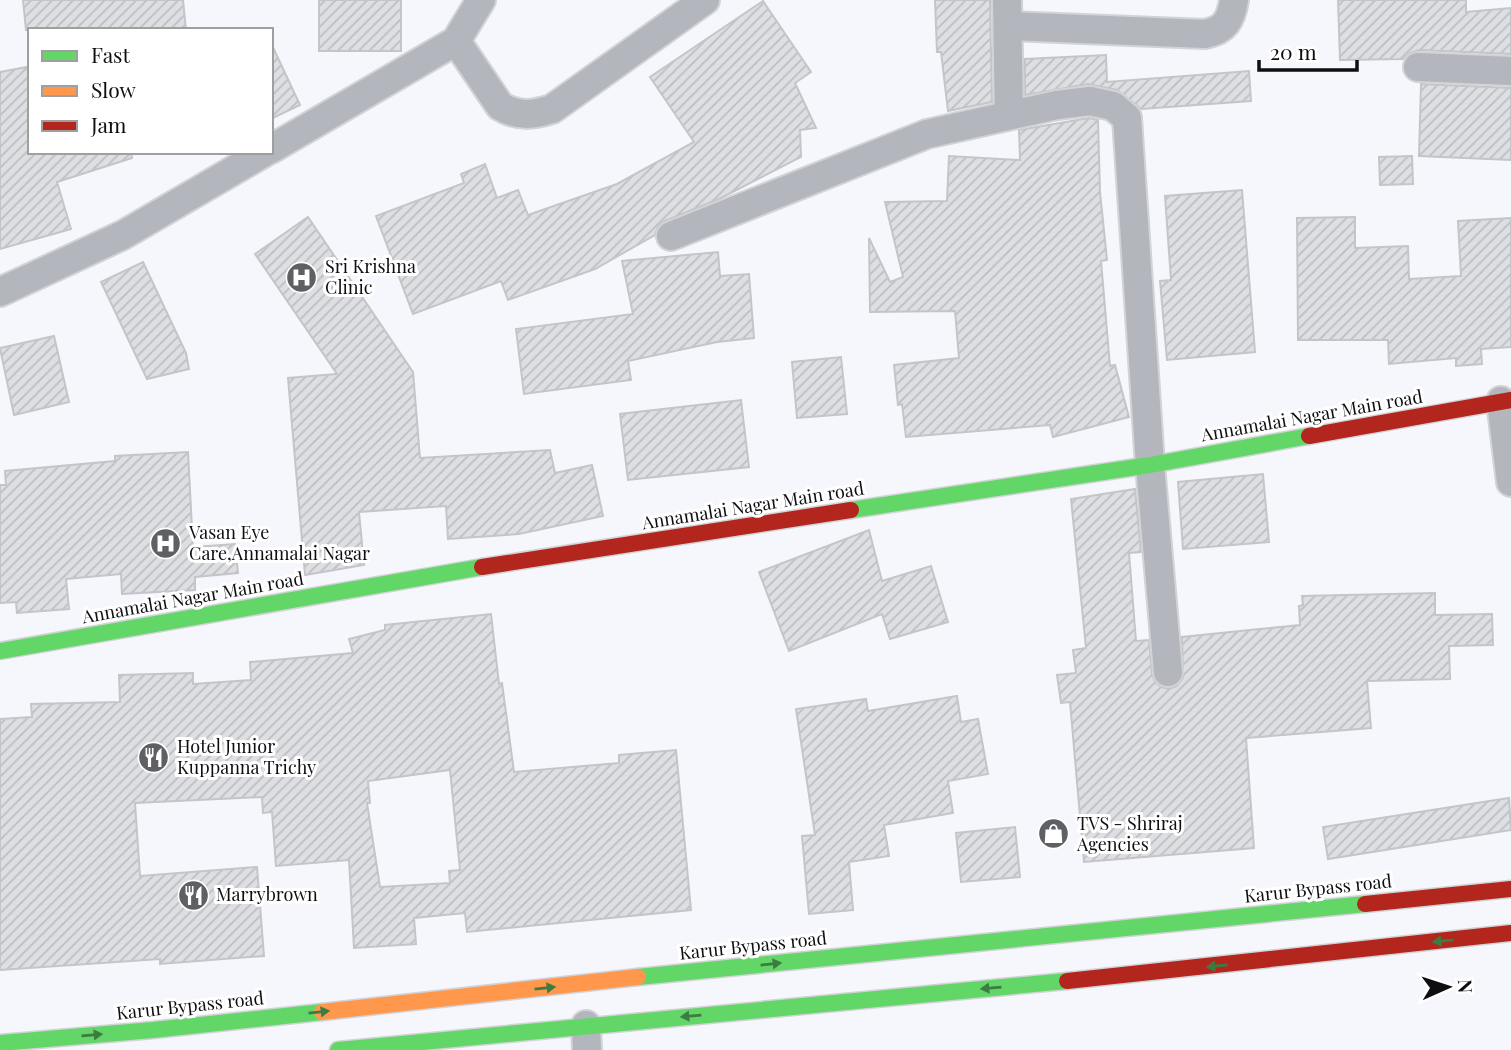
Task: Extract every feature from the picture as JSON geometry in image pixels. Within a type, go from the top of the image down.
[{"type":"main road","name":"Annamalai Nagar Main road","points":[[0,651],[510,562],[1150,465],[1506,401]]},
{"type":"main road","name":"Karur Bypass road","points":[[0,1043],[153,1030],[659,975],[1511,889]]},
{"type":"main road","points":[[338,1050],[587,1038],[1511,933]]},
{"type":"street","points":[[273,148],[456,41],[481,0]]},
{"type":"street","points":[[456,41],[500,106],[522,115],[536,114],[552,108],[705,0]]},
{"type":"street","points":[[1009,115],[1007,13],[1205,34],[1217,32],[1226,25],[1232,14],[1234,0]]},
{"type":"street","points":[[1418,67],[1511,71]]},
{"type":"street","points":[[671,236],[927,134],[1009,115],[1090,101],[1113,106],[1127,118],[1150,465],[1168,672]]},
{"type":"street","points":[[0,292],[123,235],[262,154]]},
{"type":"street","points":[[1506,401],[1511,482]]},
{"type":"building","points":[[23,0],[183,0],[186,28],[26,30]]},
{"type":"building","points":[[319,0],[401,0],[401,51],[319,51]]},
{"type":"building","points":[[935,0],[990,0],[992,102],[948,111],[941,52],[937,52]]},
{"type":"building","points":[[1338,0],[1466,0],[1466,12],[1511,8],[1511,54],[1419,50],[1404,59],[1340,60]]},
{"type":"building","points":[[763,1],[811,72],[795,83],[816,128],[800,130],[801,157],[719,199],[665,221],[658,226],[655,235],[595,269],[508,300],[501,281],[413,314],[376,216],[464,183],[461,174],[485,164],[497,198],[518,190],[528,215],[617,184],[694,142],[650,77]]},
{"type":"building","points":[[273,47],[300,105],[273,118]]},
{"type":"building","points":[[1106,55],[1107,82],[1249,71],[1251,101],[1141,109],[1117,90],[1088,84],[1025,95],[1025,59]]},
{"type":"building","points":[[27,67],[28,154],[131,154],[132,158],[57,182],[71,229],[0,249],[0,72]]},
{"type":"building","points":[[1421,84],[1511,88],[1511,160],[1419,156]]},
{"type":"building","points":[[1089,118],[1098,120],[1100,192],[1107,260],[1101,261],[1110,366],[1115,365],[1129,417],[1053,437],[1050,425],[906,437],[902,404],[898,405],[894,365],[959,358],[955,311],[870,312],[869,238],[890,282],[903,277],[885,202],[947,201],[949,156],[1020,160],[1019,130]]},
{"type":"building","points":[[1412,156],[1413,184],[1380,185],[1379,157]]},
{"type":"building","points":[[1242,190],[1255,352],[1167,360],[1160,281],[1171,280],[1165,196]]},
{"type":"building","points":[[308,217],[413,372],[420,458],[550,450],[555,473],[592,465],[603,516],[519,534],[448,539],[446,506],[359,512],[364,565],[305,575],[288,378],[337,374],[255,254]]},
{"type":"building","points":[[1355,217],[1355,248],[1408,246],[1409,279],[1461,276],[1458,221],[1511,218],[1511,347],[1481,349],[1482,364],[1456,366],[1456,358],[1389,364],[1388,340],[1298,340],[1297,218]]},
{"type":"building","points":[[718,252],[720,276],[749,274],[754,338],[717,342],[628,361],[631,380],[524,394],[516,329],[633,314],[622,261]]},
{"type":"building","points":[[143,262],[186,353],[189,369],[147,379],[101,282]]},
{"type":"building","points":[[54,336],[69,402],[14,415],[0,348]]},
{"type":"building","points":[[841,357],[847,414],[797,418],[792,362]]},
{"type":"building","points":[[741,400],[749,467],[628,480],[620,414]]},
{"type":"building","points":[[188,452],[193,547],[235,544],[238,573],[195,577],[195,590],[122,594],[121,574],[66,579],[69,609],[17,613],[16,602],[0,603],[0,485],[6,485],[5,471],[115,461],[115,456]]},
{"type":"building","points":[[1263,474],[1269,542],[1183,549],[1178,482]]},
{"type":"building","points":[[1135,489],[1141,552],[1129,553],[1136,641],[1149,640],[1152,674],[1155,682],[1162,687],[1169,689],[1177,686],[1183,678],[1182,637],[1300,625],[1299,606],[1303,605],[1302,596],[1435,593],[1435,615],[1492,614],[1493,645],[1449,646],[1450,679],[1367,681],[1371,728],[1246,738],[1254,848],[1084,862],[1070,702],[1061,703],[1057,675],[1076,673],[1073,650],[1086,648],[1071,499]]},
{"type":"building","points":[[869,530],[882,581],[931,566],[948,622],[890,639],[882,614],[789,651],[759,572]]},
{"type":"building","points":[[491,614],[499,684],[502,683],[514,772],[619,763],[619,755],[676,750],[691,910],[467,932],[465,913],[414,918],[416,944],[354,948],[349,860],[276,866],[272,812],[263,813],[262,797],[135,803],[140,876],[257,867],[264,956],[160,964],[160,959],[0,970],[0,719],[32,717],[31,704],[120,702],[119,675],[193,673],[193,684],[251,680],[250,662],[353,653],[349,639],[385,630],[385,625]],"holes":[[[450,770],[460,870],[449,871],[450,883],[380,887],[367,803],[370,803],[368,781]]]},
{"type":"building","points":[[957,696],[961,722],[978,719],[988,774],[948,781],[953,813],[884,825],[889,856],[849,862],[853,910],[809,914],[802,836],[815,835],[796,709],[866,699],[868,711]]},
{"type":"building","points":[[1509,798],[1511,830],[1328,859],[1323,827]]},
{"type":"building","points":[[1015,827],[1020,877],[961,882],[956,833]]},
{"type":"traffic: fast","points":[[851,510],[1150,465],[1309,436]]},
{"type":"traffic: fast","points":[[0,651],[482,567]]},
{"type":"traffic: fast","points":[[638,977],[1365,904]]},
{"type":"traffic: fast","points":[[338,1050],[1067,981]]},
{"type":"traffic: fast","points":[[0,1043],[322,1012]]},
{"type":"traffic: slow","points":[[322,1012],[638,977]]},
{"type":"traffic: jam","points":[[1309,436],[1511,400]]},
{"type":"traffic: jam","points":[[482,567],[851,510]]},
{"type":"traffic: jam","points":[[1365,904],[1511,889]]},
{"type":"traffic: jam","points":[[1067,981],[1511,933]]},
{"type":"place","name":"Sri Krishna Clinic","points":[[302,277]]},
{"type":"place","name":"Vasan Eye Care,Annamalai Nagar","points":[[166,543]]},
{"type":"place","name":"Hotel Junior Kuppanna Trichy","points":[[154,757]]},
{"type":"place","name":"TVS - Shriraj Agencies","points":[[1054,834]]},
{"type":"place","name":"Marrybrown","points":[[193,895]]}]
